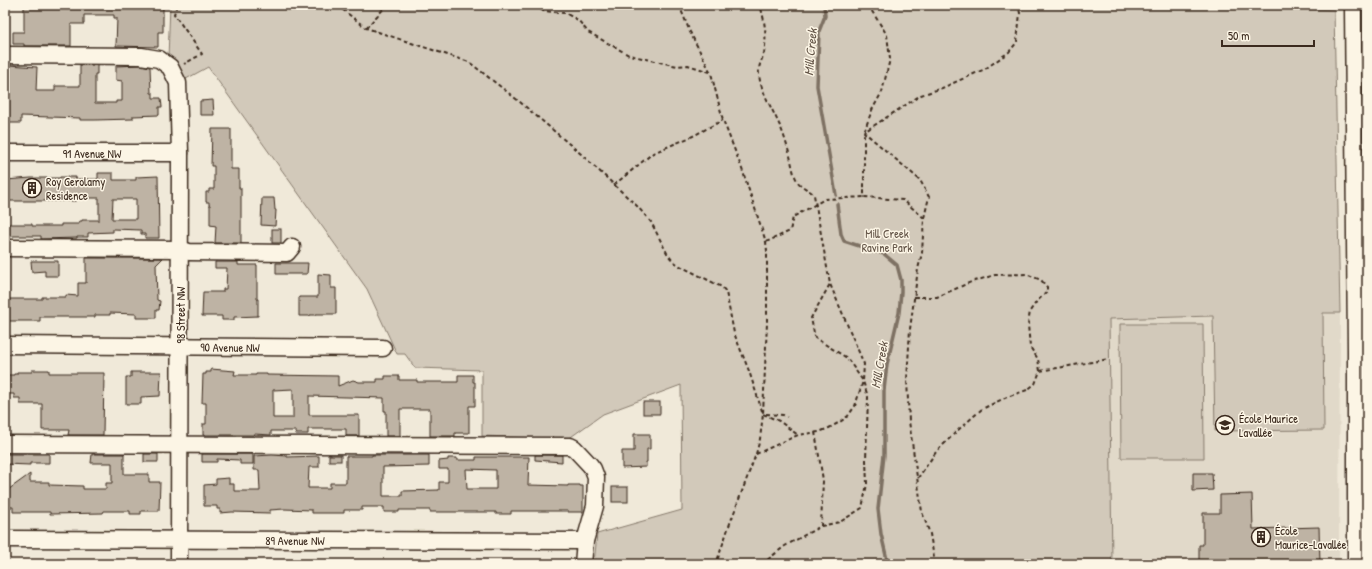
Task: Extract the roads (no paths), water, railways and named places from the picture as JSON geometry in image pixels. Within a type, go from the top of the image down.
[{"type":"street","points":[[1353,5],[1362,364],[1356,564]]},
{"type":"street","name":"98 Street NW","points":[[5,54],[141,56],[159,59],[170,67],[178,83],[180,153],[179,564]]},
{"type":"street","name":"91 Avenue NW","points":[[5,153],[180,153]]},
{"type":"street","points":[[5,248],[180,249],[189,252],[286,253],[292,247]]},
{"type":"street","name":"90 Avenue NW","points":[[5,346],[383,348]]},
{"type":"street","points":[[5,444],[570,446],[590,464],[596,477],[595,506],[585,541],[583,564]]},
{"type":"street","name":"89 Avenue NW","points":[[5,539],[585,541]]},
{"type":"waterway","name":"Mill Creek","points":[[824,5],[825,16],[819,31],[817,86],[836,195]]},
{"type":"waterway","name":"Mill Creek","points":[[837,204],[841,234],[844,241],[884,254],[897,265],[901,280],[899,313],[887,364],[884,390],[884,455],[878,509],[881,534],[888,564]]},
{"type":"place","name":"Roy Gerolamy Residence","points":[[32,188]]},
{"type":"place","name":"École Maurice Lavallée","points":[[1225,425]]},
{"type":"place","name":"École Maurice-Lavallée","points":[[1261,537]]},
{"type":"park label","name":"Mill Creek Ravine Park","points":[[887,240]]}]
